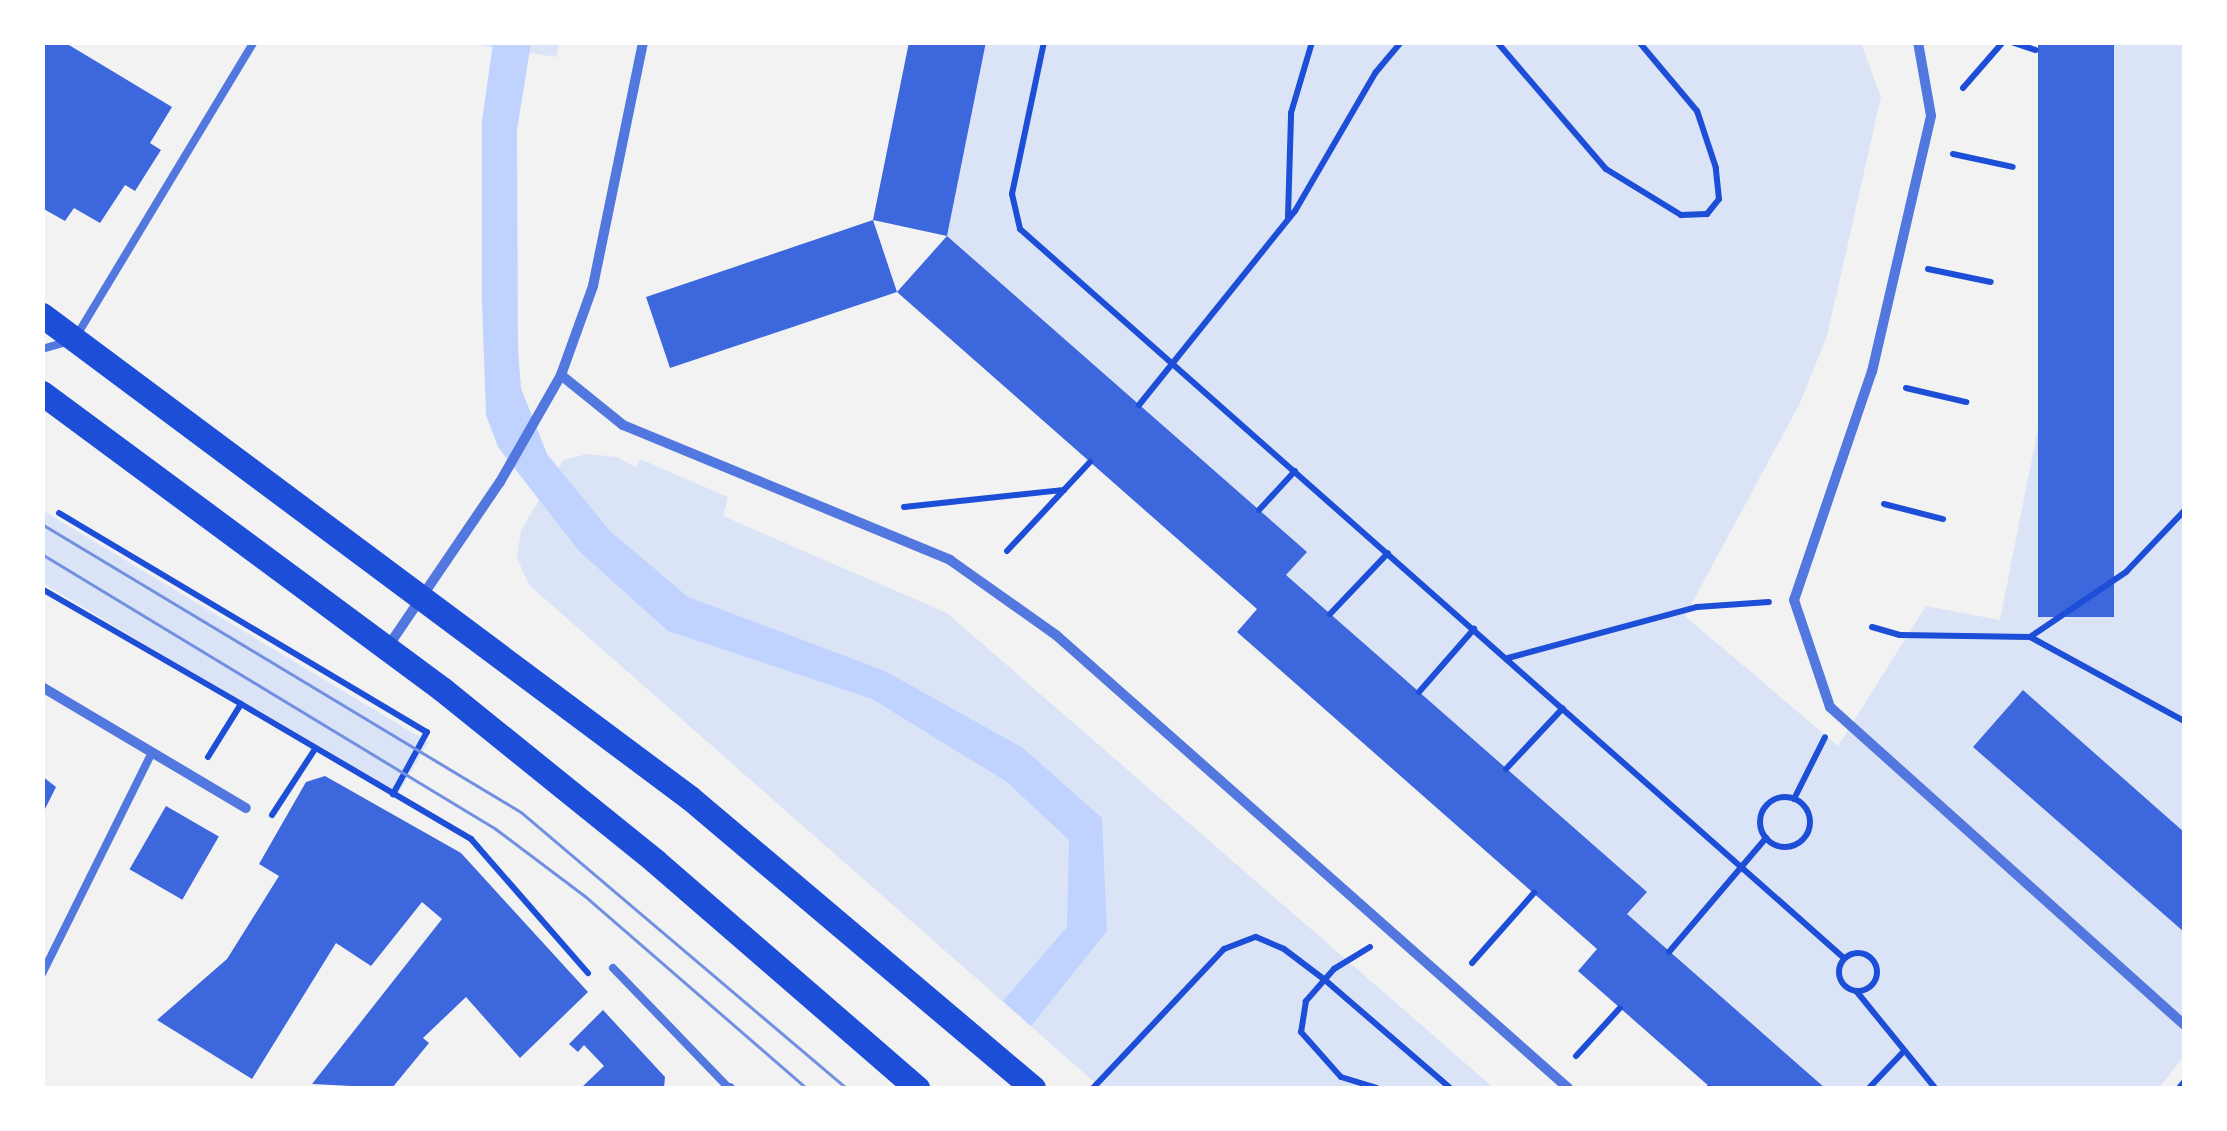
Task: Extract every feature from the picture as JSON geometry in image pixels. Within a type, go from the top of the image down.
[{"type":"main road","points":[[42,315],[771,862],[1033,1088]]},
{"type":"main road","points":[[42,393],[388,648],[655,861],[917,1088]]},
{"type":"street","points":[[388,648],[500,482],[561,376],[593,286],[643,42]]},
{"type":"street","points":[[1918,42],[1932,116],[1872,371],[1794,600],[1837,713],[2184,1025]]},
{"type":"street","points":[[561,376],[622,425],[950,560],[1056,635],[1568,1088]]},
{"type":"street","points":[[42,686],[246,808]]},
{"type":"lane","points":[[42,350],[74,340],[251,44]]},
{"type":"lane","points":[[42,974],[152,752]]},
{"type":"lane","points":[[612,968],[728,1088]]},
{"type":"path","points":[[1044,42],[1012,194],[1020,229],[1844,958]]},
{"type":"path","points":[[1288,218],[1291,113],[1312,42]]},
{"type":"path","points":[[1138,405],[1288,218],[1400,42]]},
{"type":"path","points":[[1497,42],[1606,169],[1681,215],[1707,214],[1719,200],[1716,168],[1697,112],[1639,42]]},
{"type":"path","points":[[1962,88],[2003,42]]},
{"type":"path","points":[[2011,42],[2036,50]]},
{"type":"path","points":[[1954,154],[2013,167]]},
{"type":"path","points":[[1928,269],[1991,282]]},
{"type":"path","points":[[1906,388],[1966,402]]},
{"type":"path","points":[[1007,550],[1090,462]]},
{"type":"path","points":[[1259,510],[1295,471]]},
{"type":"path","points":[[904,507],[1064,490]]},
{"type":"path","points":[[1884,504],[1943,519]]},
{"type":"path","points":[[2030,638],[2126,572],[2184,511]]},
{"type":"path","points":[[59,514],[427,732],[393,794]]},
{"type":"path","points":[[1330,614],[1388,552]]},
{"type":"path","points":[[42,589],[470,839],[596,983]]},
{"type":"path","points":[[1507,658],[1696,607],[1794,600]]},
{"type":"path","points":[[1872,627],[1900,635],[2030,638],[2184,721]]},
{"type":"path","points":[[1420,692],[1474,629]]},
{"type":"path","points":[[195,778],[240,704]]},
{"type":"path","points":[[1506,768],[1563,708]]},
{"type":"path","points":[[1794,799],[1808,815],[1803,839],[1780,846],[1766,838],[1760,822],[1765,807],[1794,799],[1837,713]]},
{"type":"path","points":[[1670,952],[1766,838]]},
{"type":"path","points":[[1472,963],[1534,893]]},
{"type":"path","points":[[1093,1088],[1224,949],[1256,938],[1284,948],[1326,980],[1450,1088]]},
{"type":"path","points":[[1844,958],[1863,954],[1876,966],[1874,984],[1857,992]]},
{"type":"path","points":[[1844,958],[1839,976],[1857,992],[1935,1088]]},
{"type":"path","points":[[1326,980],[1306,1000],[1301,1032],[1342,1077],[1376,1088]]},
{"type":"path","points":[[1576,1056],[1620,1008]]},
{"type":"path","points":[[1870,1088],[1904,1050]]},
{"type":"path","points":[[2179,1088],[2184,1082]]},
{"type":"shaded area","points":[[465,43],[559,43],[556,57]]},
{"type":"shaded area","points":[[986,43],[1861,43],[1881,97],[1827,336],[1800,403],[1685,616],[1838,746],[1926,606],[2000,620],[2114,43],[2184,43],[2184,832],[2023,690],[1973,747],[2184,932],[2184,1056],[2159,1088],[1825,1088],[1627,914],[1646,892],[1286,575],[1306,552],[947,236]]},
{"type":"shaded area","points":[[587,454],[617,457],[636,467],[640,459],[728,497],[723,516],[947,613],[1494,1088],[1101,1088],[529,585],[517,558],[521,530],[563,460]]},
{"type":"shaded area","points":[[42,510],[429,742],[397,795],[42,582]]},
{"type":"water","points":[[493,43],[531,43],[517,130],[518,350],[521,388],[547,454],[610,531],[688,597],[885,671],[1023,748],[1102,818],[1107,931],[1031,1026],[1003,1001],[1067,927],[1069,840],[1007,782],[872,699],[668,631],[579,551],[498,447],[486,415],[482,302],[482,121]]},
{"type":"building","points":[[42,42],[64,42],[172,107],[150,143],[161,150],[135,191],[125,185],[100,223],[74,208],[65,221],[42,208]]},
{"type":"building","points":[[909,42],[986,42],[947,236],[873,220]]},
{"type":"building","points":[[2038,42],[2114,42],[2114,617],[2038,617]]},
{"type":"building","points":[[873,220],[897,292],[670,368],[646,297]]},
{"type":"building","points":[[947,236],[1307,552],[1286,575],[1647,892],[1627,914],[1825,1088],[1711,1088],[1578,971],[1597,949],[1237,632],[1257,609],[897,292]]},
{"type":"building","points":[[2023,690],[2184,832],[2184,932],[1973,747]]},
{"type":"building","points":[[42,776],[56,787],[42,815]]},
{"type":"building","points":[[325,776],[461,853],[588,992],[520,1058],[466,997],[423,1038],[429,1043],[392,1088],[312,1084],[442,919],[422,902],[371,966],[336,943],[252,1079],[157,1020],[227,959],[279,876],[259,864],[306,782]]},
{"type":"building","points":[[166,806],[219,836],[182,900],[130,869]]},
{"type":"building","points":[[603,1010],[665,1077],[664,1088],[581,1088],[604,1066],[584,1045],[578,1052],[569,1044]]},
{"type":"tram line","points":[[42,524],[521,812],[847,1088]]},
{"type":"tram line","points":[[42,554],[496,829],[585,896],[807,1088]]}]
